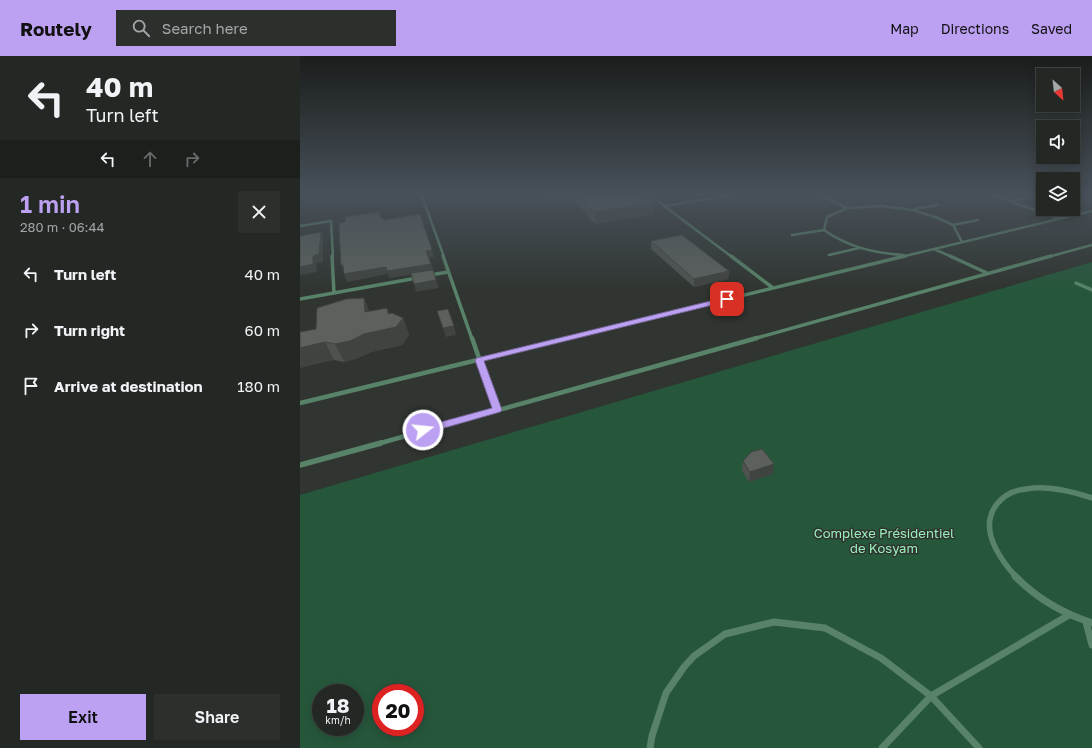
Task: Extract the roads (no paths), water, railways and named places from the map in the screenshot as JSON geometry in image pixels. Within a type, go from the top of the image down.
[{"type":"lane","points":[[330,225],[334,293]]},
{"type":"lane","points":[[431,225],[497,410]]},
{"type":"lane","points":[[691,225],[774,288]]},
{"type":"lane","points":[[824,230],[825,225]]},
{"type":"lane","points":[[956,225],[953,226],[962,242]]},
{"type":"lane","points":[[300,403],[1032,225]]},
{"type":"lane","points":[[792,235],[824,230],[835,239],[859,248],[878,253],[907,256]]},
{"type":"lane","points":[[300,465],[1092,245]]},
{"type":"lane","points":[[829,255],[859,248]]},
{"type":"lane","points":[[934,249],[987,274]]},
{"type":"lane","points":[[300,299],[448,272]]},
{"type":"lane","points":[[1076,283],[1092,290]]},
{"type":"lane","points":[[1092,498],[1059,489],[1039,487],[1022,489],[1007,495],[996,504],[990,516],[989,530],[994,547],[1005,565],[1022,583],[1043,600],[1069,615],[1089,622],[1092,645]]},
{"type":"lane","points":[[882,748],[931,696],[1069,615]]},
{"type":"lane","points":[[650,748],[652,736],[666,693],[684,667],[694,656],[726,634],[774,622],[825,628],[881,658],[931,696],[979,748]]},
{"type":"park label","name":"Complexe Présidentiel de Kosyam","points":[[884,540]]}]
